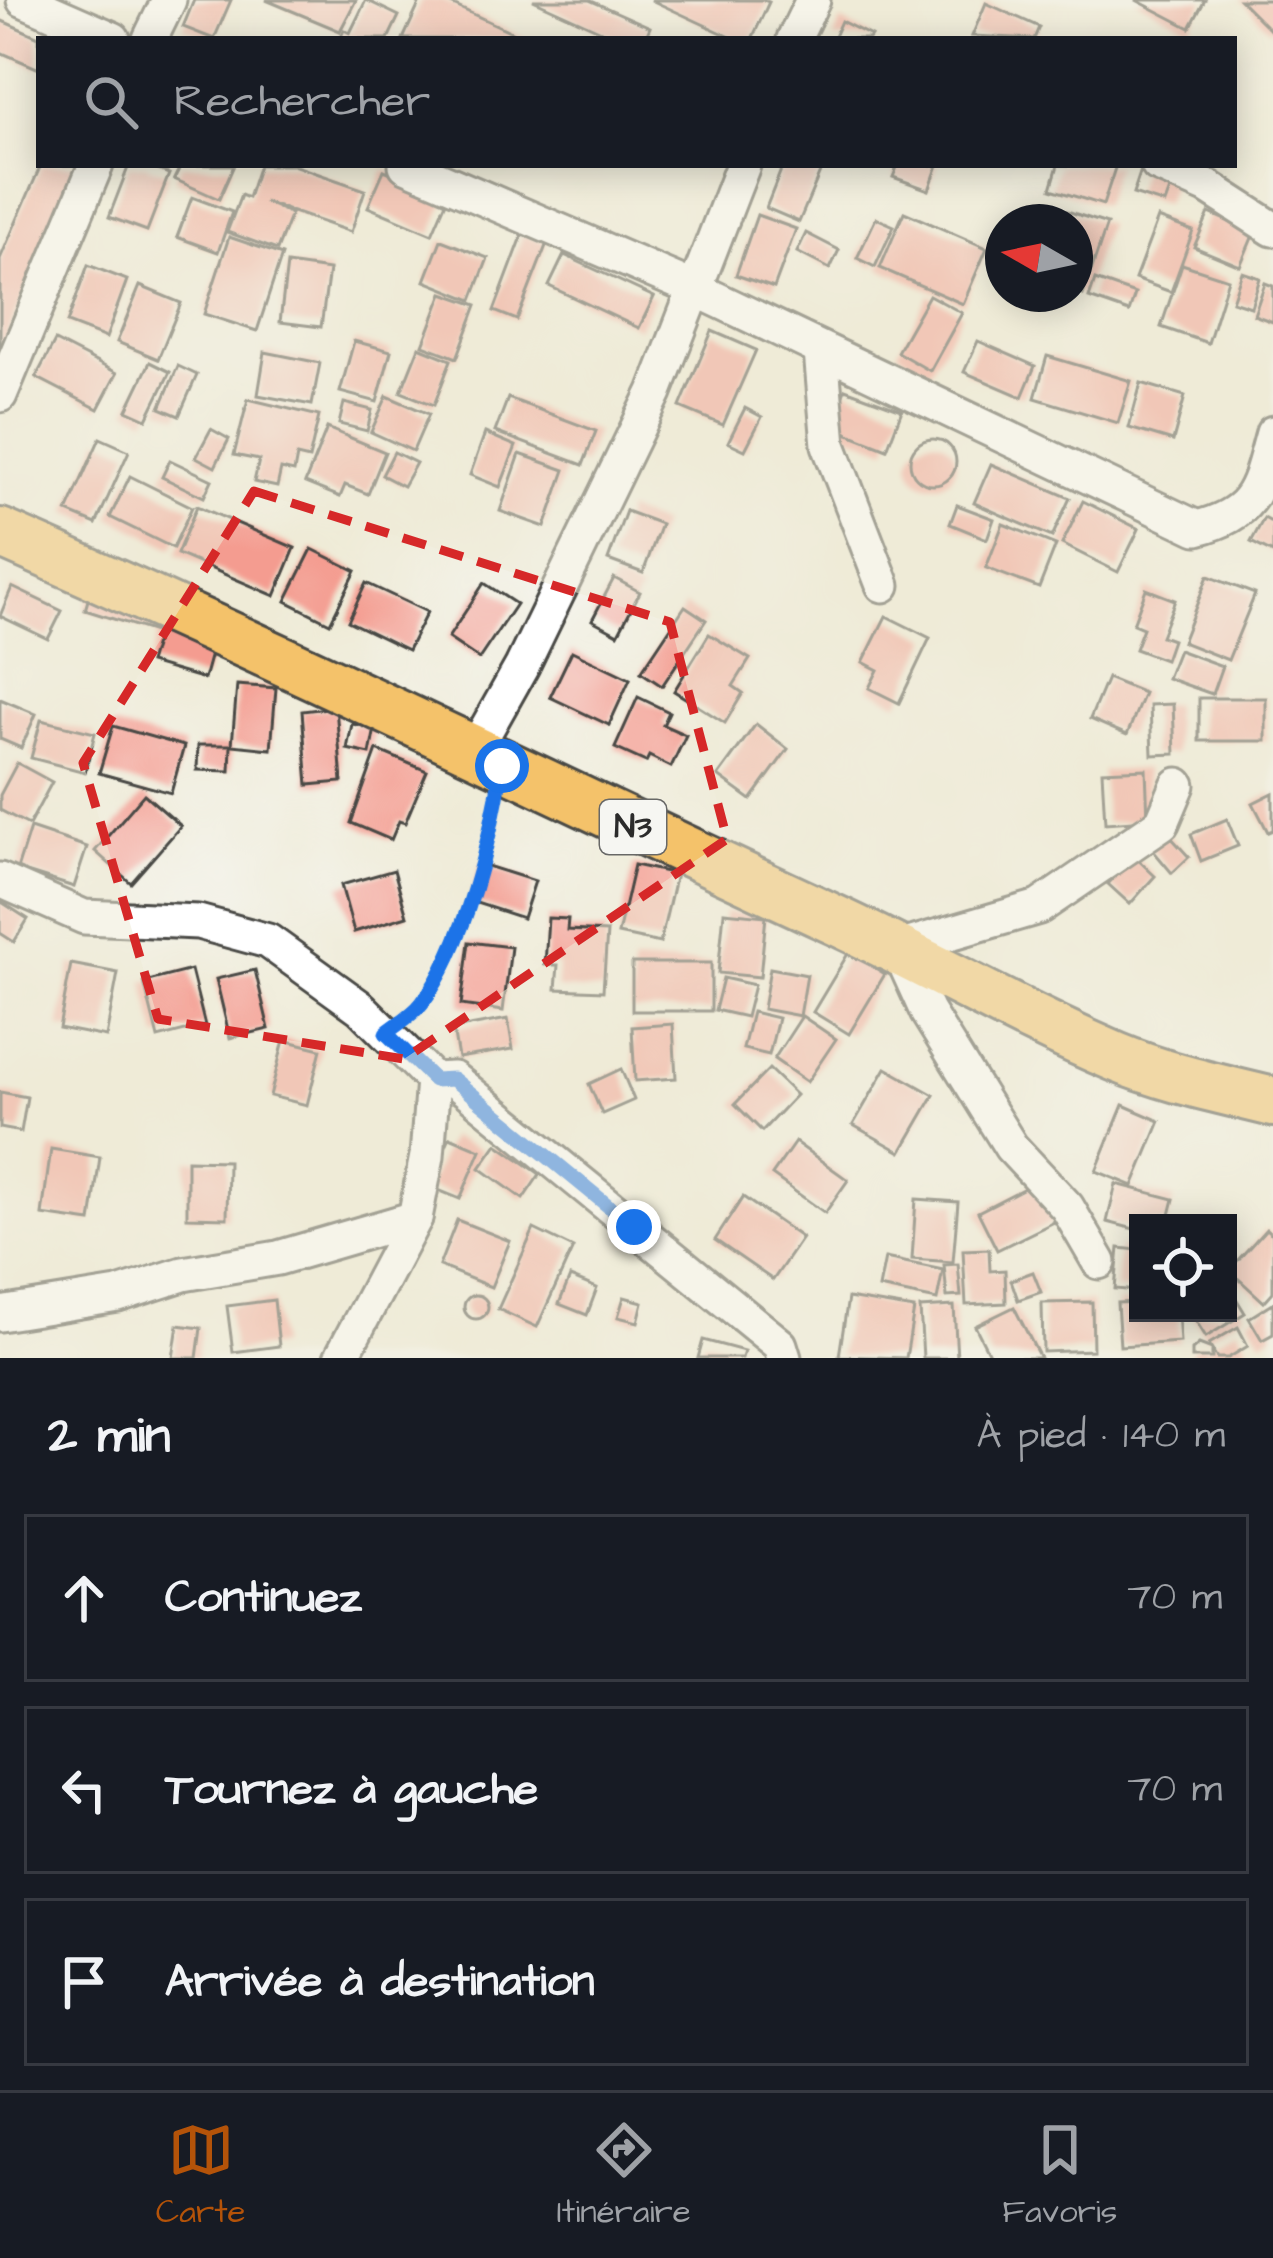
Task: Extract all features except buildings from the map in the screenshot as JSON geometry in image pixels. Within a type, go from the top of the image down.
[{"type":"highway","name":"N3","points":[[0,532],[219,629],[1117,1057],[1273,1102]]},
{"type":"street","points":[[24,0],[106,36]]},
{"type":"street","points":[[151,36],[169,0]]},
{"type":"street","points":[[795,36],[813,0]]},
{"type":"street","points":[[0,394],[96,168]]},
{"type":"street","points":[[413,168],[695,290],[1197,528],[1231,520],[1259,485],[1273,434]]},
{"type":"street","points":[[488,759],[522,667],[631,443],[742,168]]},
{"type":"street","points":[[1165,168],[1208,187],[1273,230]]},
{"type":"street","points":[[821,351],[829,445],[884,585]]},
{"type":"street","points":[[1099,1262],[1067,1207],[1011,1148],[927,1012],[898,949],[1039,907],[1162,823],[1178,785]]},
{"type":"street","points":[[0,880],[84,917],[198,922],[268,941],[361,1008],[434,1080],[453,1079],[780,1345],[784,1358]]},
{"type":"street","points":[[340,1358],[415,1218],[434,1080]]},
{"type":"street","points":[[0,1314],[118,1295],[183,1274],[278,1258],[415,1218]]},
{"type":"path","points":[[386,1033],[420,1006],[453,950],[494,825],[488,759]]},
{"type":"highlighted area","points":[[254,491],[670,622],[727,839],[404,1059],[158,1019],[83,763]]},
{"type":"route","points":[[502,766],[494,825],[453,950],[420,1006],[386,1033],[434,1080],[453,1079],[634,1227]]}]
